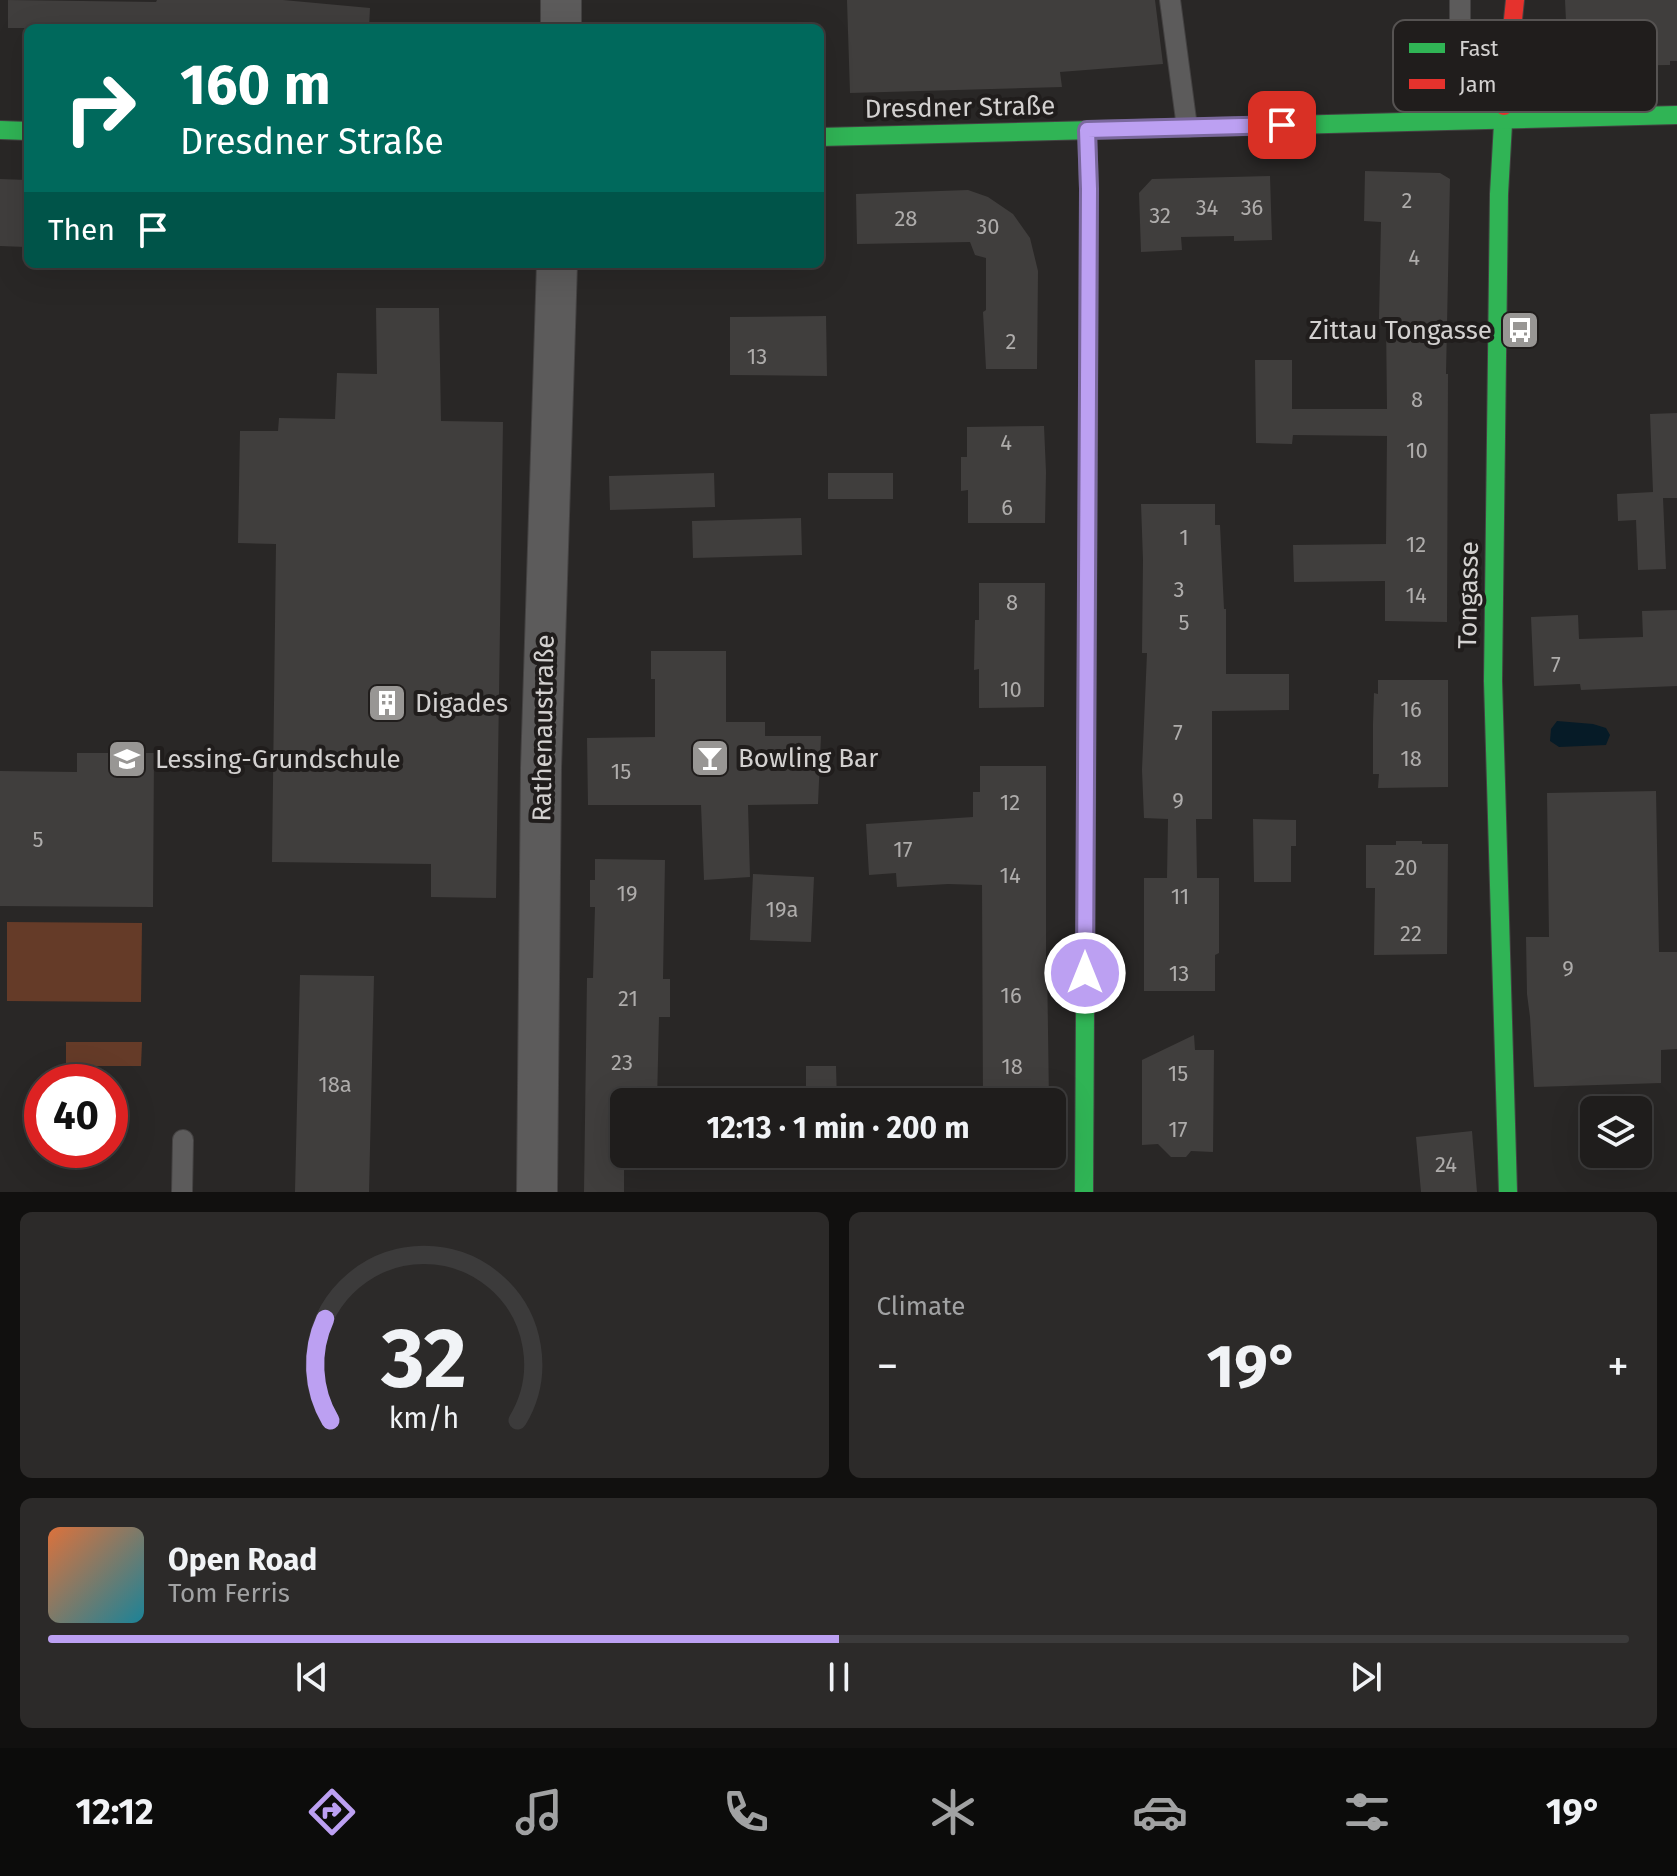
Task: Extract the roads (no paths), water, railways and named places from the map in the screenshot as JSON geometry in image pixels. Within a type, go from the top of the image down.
[{"type":"street","points":[[561,0],[561,24]]},
{"type":"street","name":"Tongasse","points":[[1513,20],[1515,0]]},
{"type":"street","name":"Tongasse","points":[[1503,112],[1497,280],[1493,681],[1508,1192]]},
{"type":"street","name":"Dresdner Straße","points":[[824,137],[1677,115]]},
{"type":"street","points":[[0,130],[24,131]]},
{"type":"street","points":[[1084,1192],[1087,130]]},
{"type":"street","name":"Rathenaustraße","points":[[537,1192],[541,768],[557,268]]},
{"type":"lane","points":[[1170,0],[1187,127]]},
{"type":"lane","points":[[182,1192],[183,1140]]},
{"type":"water","points":[[1557,721],[1593,724],[1606,728],[1610,735],[1606,745],[1559,747],[1550,741],[1551,729]]},
{"type":"place","name":"Zittau Tongasse","points":[[1520,330]]},
{"type":"place","name":"Digades","points":[[387,703]]},
{"type":"place","name":"Bowling Bar","points":[[710,758]]},
{"type":"place","name":"Lessing-Grundschule","points":[[127,759]]}]
